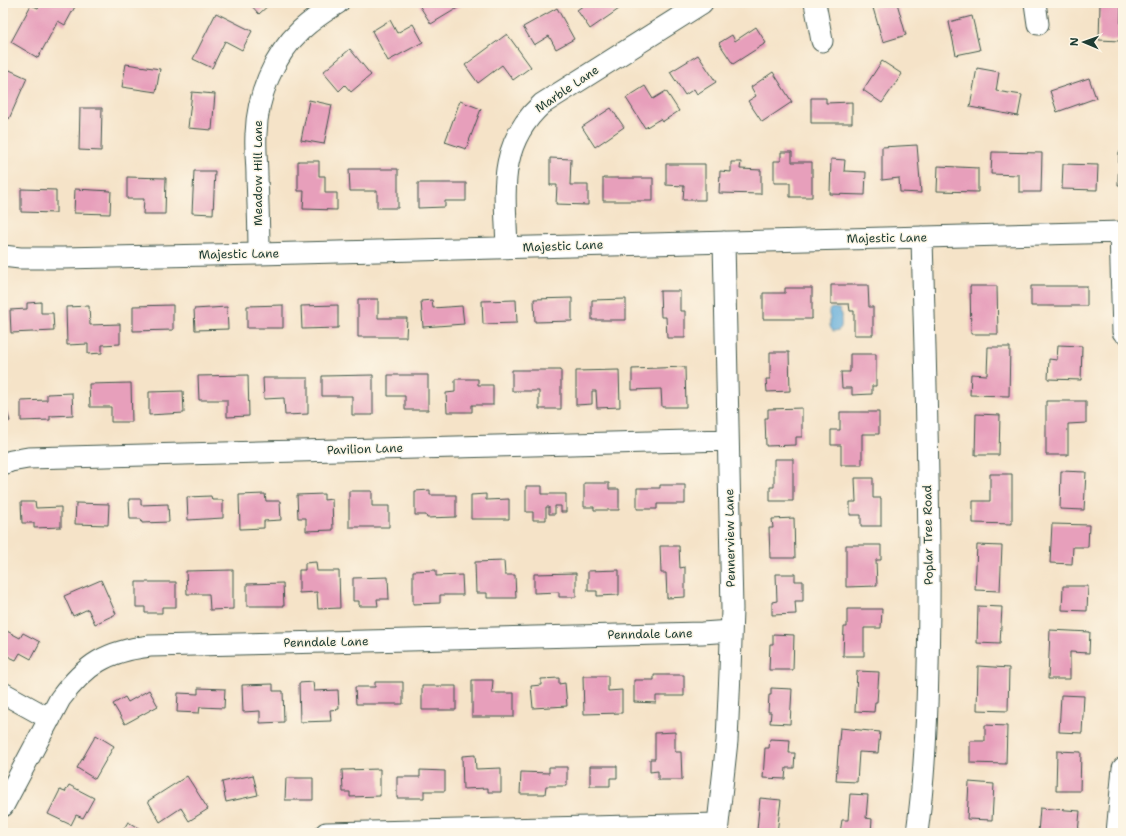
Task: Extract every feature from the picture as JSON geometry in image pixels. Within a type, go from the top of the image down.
[{"type":"street","name":"Meadow Hill Lane","points":[[259,254],[256,134],[260,105],[270,76],[287,46],[300,31],[338,3]]},
{"type":"street","name":"Marble Lane","points":[[507,247],[505,196],[506,170],[509,154],[515,138],[533,112],[542,104],[702,3]]},
{"type":"street","points":[[815,3],[822,41]]},
{"type":"street","points":[[1035,3],[1038,24]]},
{"type":"street","name":"Majestic Lane","points":[[3,256],[20,258],[62,258],[259,254],[1122,232]]},
{"type":"street","points":[[1122,232],[1123,332]]},
{"type":"street","name":"Poplar Tree Road","points":[[917,833],[925,754],[928,680],[929,577],[922,237]]},
{"type":"street","name":"Pennerview Lane","points":[[718,829],[727,741],[732,602],[724,242]]},
{"type":"street","name":"Pavilion Lane","points":[[3,464],[28,458],[728,440]]},
{"type":"street","name":"Penndale Lane","points":[[3,806],[50,719],[71,684],[84,671],[105,658],[115,653],[133,648],[150,646],[731,631]]},
{"type":"street","points":[[3,694],[50,719]]},
{"type":"street","points":[[1117,833],[1123,768]]},
{"type":"street","points":[[326,833],[718,829]]},
{"type":"water","points":[[830,309],[839,309],[842,314],[841,327],[837,331],[833,331],[830,327],[829,313]]},
{"type":"building","points":[[41,3],[77,3],[65,25],[58,21],[38,58],[11,42],[31,5],[38,8]]},
{"type":"building","points":[[249,3],[271,3],[259,14]]},
{"type":"building","points":[[422,3],[459,3],[461,6],[431,24],[419,5]]},
{"type":"building","points":[[587,3],[615,3],[619,9],[590,29],[577,10]]},
{"type":"building","points":[[889,3],[897,3],[906,35],[883,42],[873,8]]},
{"type":"building","points":[[1100,4],[1121,4],[1120,41],[1099,40]]},
{"type":"building","points":[[557,8],[574,39],[556,49],[549,36],[534,45],[523,27]]},
{"type":"building","points":[[216,13],[252,31],[242,50],[225,41],[212,68],[193,59]]},
{"type":"building","points":[[972,16],[980,50],[956,55],[949,22]]},
{"type":"building","points":[[390,20],[397,33],[413,24],[423,42],[388,61],[372,31]]},
{"type":"building","points":[[756,27],[766,43],[733,64],[719,43],[732,35],[735,41]]},
{"type":"building","points":[[507,34],[531,67],[513,80],[502,65],[478,83],[465,65]]},
{"type":"building","points":[[350,49],[371,75],[351,92],[345,85],[339,91],[323,72]]},
{"type":"building","points":[[698,55],[716,82],[697,94],[694,89],[685,95],[670,72]]},
{"type":"building","points":[[882,61],[902,74],[882,103],[863,90]]},
{"type":"building","points":[[126,64],[160,69],[156,92],[122,87]]},
{"type":"building","points":[[3,67],[27,78],[9,119],[3,117]]},
{"type":"building","points":[[977,68],[999,72],[996,91],[1022,95],[1018,116],[970,107]]},
{"type":"building","points":[[773,72],[792,102],[762,122],[748,101],[756,96],[751,87]]},
{"type":"building","points":[[1089,78],[1096,98],[1057,112],[1050,91]]},
{"type":"building","points":[[645,86],[653,99],[666,91],[679,111],[662,122],[660,119],[645,128],[626,98]]},
{"type":"building","points":[[192,92],[215,94],[212,130],[188,128]]},
{"type":"building","points":[[811,98],[826,98],[826,103],[852,102],[852,123],[811,123]]},
{"type":"building","points":[[309,100],[332,105],[324,144],[301,140]]},
{"type":"building","points":[[460,101],[481,109],[466,149],[445,142]]},
{"type":"building","points":[[80,108],[102,108],[101,151],[79,150]]},
{"type":"building","points":[[611,108],[624,127],[595,147],[582,127]]},
{"type":"building","points":[[917,145],[921,193],[900,192],[899,178],[882,180],[882,147]]},
{"type":"building","points":[[781,152],[792,152],[792,162],[812,162],[812,197],[790,197],[790,183],[774,183],[774,161],[781,161]]},
{"type":"building","points":[[992,152],[1042,153],[1041,192],[1019,192],[1019,175],[991,174]]},
{"type":"building","points":[[1119,152],[1123,152],[1123,185],[1118,185]]},
{"type":"building","points":[[550,158],[571,159],[570,185],[588,185],[588,205],[556,204],[557,185],[550,185]]},
{"type":"building","points":[[831,159],[845,160],[844,171],[866,172],[865,195],[830,194]]},
{"type":"building","points":[[298,161],[319,161],[319,176],[325,176],[325,193],[337,193],[337,210],[303,209],[304,191],[298,191]]},
{"type":"building","points":[[731,162],[741,162],[740,169],[761,170],[761,194],[719,193],[720,171],[731,172]]},
{"type":"building","points":[[666,164],[705,164],[705,200],[683,200],[684,186],[666,185]]},
{"type":"building","points":[[1063,164],[1098,165],[1097,190],[1062,189]]},
{"type":"building","points":[[938,166],[978,168],[978,192],[937,191]]},
{"type":"building","points":[[349,169],[398,169],[398,208],[377,208],[377,191],[350,191]]},
{"type":"building","points":[[194,171],[215,171],[213,214],[192,213]]},
{"type":"building","points":[[127,177],[166,178],[165,214],[143,214],[144,199],[127,199]]},
{"type":"building","points":[[603,178],[653,178],[653,201],[603,201]]},
{"type":"building","points":[[418,183],[466,183],[466,201],[445,201],[445,207],[418,208]]},
{"type":"building","points":[[21,189],[56,190],[56,213],[21,212]]},
{"type":"building","points":[[75,189],[111,191],[110,214],[74,213]]},
{"type":"building","points":[[831,285],[868,285],[869,307],[873,307],[873,335],[854,335],[854,311],[850,311],[849,304],[831,304]]},
{"type":"building","points":[[970,286],[997,286],[998,334],[971,334]]},
{"type":"building","points":[[1031,286],[1087,286],[1087,306],[1031,306]]},
{"type":"building","points":[[785,288],[812,288],[812,319],[763,319],[763,293],[785,293]]},
{"type":"building","points":[[660,291],[680,291],[680,311],[685,311],[685,338],[667,338],[666,317],[661,317]]},
{"type":"building","points":[[572,298],[572,321],[535,322],[534,299]]},
{"type":"building","points":[[358,299],[378,299],[378,318],[407,318],[406,337],[358,337]]},
{"type":"building","points":[[626,299],[626,320],[592,320],[592,300]]},
{"type":"building","points":[[432,300],[433,308],[462,306],[464,324],[423,327],[421,301]]},
{"type":"building","points":[[516,300],[517,323],[483,324],[482,301]]},
{"type":"building","points":[[41,302],[41,313],[53,313],[54,331],[11,333],[10,310],[27,309],[27,303]]},
{"type":"building","points":[[173,305],[173,330],[133,331],[133,306]]},
{"type":"building","points":[[283,305],[283,328],[247,328],[247,306]]},
{"type":"building","points":[[338,305],[338,328],[302,329],[301,306]]},
{"type":"building","points":[[89,306],[90,325],[120,324],[120,344],[102,345],[102,353],[88,354],[88,344],[67,345],[66,307]]},
{"type":"building","points":[[227,307],[228,329],[195,330],[194,309]]},
{"type":"building","points":[[1058,345],[1082,346],[1081,380],[1048,379],[1049,359],[1057,360]]},
{"type":"building","points":[[988,347],[1010,347],[1009,396],[970,395],[971,374],[987,375]]},
{"type":"building","points":[[770,352],[789,352],[790,391],[767,392],[766,379],[770,379]]},
{"type":"building","points":[[850,354],[876,354],[876,386],[872,386],[872,394],[852,395],[852,388],[842,388],[841,372],[850,372]]},
{"type":"building","points":[[685,367],[686,407],[662,407],[661,389],[632,390],[632,369]]},
{"type":"building","points":[[512,370],[561,370],[561,409],[539,409],[539,391],[512,391]]},
{"type":"building","points":[[619,370],[620,407],[597,408],[596,391],[592,391],[592,404],[576,405],[576,371]]},
{"type":"building","points":[[248,375],[249,416],[227,417],[227,400],[199,400],[198,376]]},
{"type":"building","points":[[373,375],[373,415],[352,415],[352,396],[322,396],[322,376]]},
{"type":"building","points":[[388,375],[428,375],[428,410],[405,410],[405,396],[388,396]]},
{"type":"building","points":[[263,378],[308,378],[308,414],[285,415],[284,398],[264,399]]},
{"type":"building","points":[[455,379],[478,379],[478,385],[493,385],[493,405],[472,405],[472,412],[447,412],[446,393],[455,392]]},
{"type":"building","points":[[131,383],[132,422],[111,422],[111,407],[90,407],[89,384]]},
{"type":"building","points":[[183,391],[184,413],[149,415],[149,392]]},
{"type":"building","points":[[72,393],[73,415],[50,416],[50,420],[21,421],[21,401],[47,400],[47,394]]},
{"type":"building","points":[[3,398],[10,421],[3,423]]},
{"type":"building","points":[[1046,401],[1086,401],[1086,423],[1068,424],[1068,455],[1046,455]]},
{"type":"building","points":[[802,408],[802,437],[796,437],[796,445],[766,446],[765,418],[768,418],[768,409]]},
{"type":"building","points":[[840,412],[879,412],[879,434],[862,434],[862,465],[841,465],[841,445],[831,445],[831,430],[840,430]]},
{"type":"building","points":[[976,414],[1000,415],[999,455],[975,455]]},
{"type":"building","points":[[774,459],[793,459],[793,501],[770,501],[770,487],[774,487]]},
{"type":"building","points":[[1061,471],[1086,472],[1084,510],[1060,509]]},
{"type":"building","points":[[990,474],[1012,474],[1012,524],[973,523],[973,501],[990,501]]},
{"type":"building","points":[[855,478],[873,478],[873,498],[881,498],[881,526],[861,526],[861,515],[850,515],[850,502],[856,502]]},
{"type":"building","points":[[584,483],[609,483],[609,489],[619,489],[619,510],[594,510],[594,507],[584,507]]},
{"type":"building","points":[[660,485],[685,485],[685,504],[657,504],[657,509],[637,509],[637,488],[660,488]]},
{"type":"building","points":[[526,486],[542,486],[542,494],[566,494],[566,512],[561,512],[561,506],[555,506],[555,514],[549,514],[549,507],[546,507],[546,520],[533,520],[533,512],[526,512]]},
{"type":"building","points":[[430,490],[430,495],[456,495],[456,517],[427,518],[426,515],[415,515],[415,491]]},
{"type":"building","points":[[349,491],[372,491],[372,506],[389,506],[389,527],[349,527]]},
{"type":"building","points":[[265,494],[266,501],[280,501],[281,520],[264,521],[264,528],[240,529],[239,495]]},
{"type":"building","points":[[324,494],[324,500],[332,499],[333,530],[306,531],[306,518],[298,518],[297,495]]},
{"type":"building","points":[[486,494],[486,500],[509,499],[509,519],[471,519],[471,495]]},
{"type":"building","points":[[211,496],[212,500],[223,500],[223,518],[188,520],[187,497]]},
{"type":"building","points":[[129,499],[141,499],[141,505],[168,504],[169,522],[142,523],[141,519],[130,519]]},
{"type":"building","points":[[21,502],[35,502],[36,508],[61,507],[61,527],[34,528],[34,523],[22,523]]},
{"type":"building","points":[[76,503],[109,504],[108,525],[75,524]]},
{"type":"building","points":[[794,518],[795,558],[770,558],[769,528],[773,528],[772,519]]},
{"type":"building","points":[[1052,524],[1089,525],[1088,547],[1073,547],[1072,564],[1050,563]]},
{"type":"building","points":[[846,545],[881,545],[881,560],[876,560],[877,586],[846,587]]},
{"type":"building","points":[[977,545],[1002,546],[1000,591],[975,590]]},
{"type":"building","points":[[660,546],[679,546],[680,568],[685,567],[685,597],[667,598],[666,573],[661,573]]},
{"type":"building","points":[[504,561],[505,575],[515,575],[516,598],[487,598],[487,593],[476,593],[475,562]]},
{"type":"building","points":[[316,562],[317,571],[339,571],[340,608],[318,609],[317,592],[299,593],[299,570],[305,570],[305,563]]},
{"type":"building","points":[[233,570],[233,609],[210,610],[209,594],[187,594],[186,571]]},
{"type":"building","points":[[436,570],[436,576],[462,575],[463,595],[440,595],[440,603],[413,604],[413,571]]},
{"type":"building","points":[[619,570],[619,595],[597,596],[597,591],[588,591],[588,571]]},
{"type":"building","points":[[576,573],[576,597],[559,597],[559,592],[534,593],[534,574]]},
{"type":"building","points":[[776,574],[795,574],[795,581],[803,581],[803,601],[795,601],[796,614],[772,615],[772,602],[777,601]]},
{"type":"building","points":[[388,577],[389,599],[377,599],[378,606],[359,606],[359,601],[353,601],[353,578]]},
{"type":"building","points":[[101,580],[116,614],[95,624],[88,609],[73,616],[64,596]]},
{"type":"building","points":[[136,582],[176,582],[176,607],[162,607],[162,613],[145,613],[145,607],[136,607]]},
{"type":"building","points":[[283,583],[284,606],[247,606],[247,584]]},
{"type":"building","points":[[1063,586],[1088,586],[1087,611],[1062,610]]},
{"type":"building","points":[[978,606],[1002,607],[1000,644],[977,643]]},
{"type":"building","points":[[847,609],[882,609],[881,628],[864,628],[864,656],[843,656],[844,627],[847,627]]},
{"type":"building","points":[[3,629],[20,638],[23,633],[40,642],[31,659],[20,653],[16,660],[3,654]]},
{"type":"building","points":[[1050,630],[1090,632],[1089,653],[1070,652],[1070,679],[1048,679]]},
{"type":"building","points":[[773,634],[794,635],[793,670],[769,670],[770,644],[773,644]]},
{"type":"building","points":[[978,666],[1009,668],[1008,711],[977,710]]},
{"type":"building","points":[[857,671],[879,672],[877,702],[875,702],[874,712],[855,711]]},
{"type":"building","points":[[654,675],[684,675],[684,696],[656,696],[656,703],[634,702],[634,680],[654,680]]},
{"type":"building","points":[[583,676],[608,676],[608,691],[622,690],[622,713],[584,714]]},
{"type":"building","points":[[559,678],[559,684],[565,683],[567,706],[533,708],[531,686],[541,685],[541,679]]},
{"type":"building","points":[[472,680],[493,680],[492,693],[514,693],[514,717],[472,717]]},
{"type":"building","points":[[313,682],[314,691],[338,690],[339,709],[330,710],[331,721],[300,722],[299,683]]},
{"type":"building","points":[[375,682],[403,682],[403,704],[356,704],[355,687],[375,687]]},
{"type":"building","points":[[273,684],[273,691],[283,691],[284,722],[260,723],[260,711],[243,712],[242,685]]},
{"type":"building","points":[[422,686],[456,686],[456,710],[422,710]]},
{"type":"building","points":[[198,688],[225,689],[224,708],[200,707],[199,713],[177,712],[178,693],[198,694]]},
{"type":"building","points":[[771,688],[792,689],[790,724],[770,723],[771,712],[768,712]]},
{"type":"building","points":[[149,690],[158,706],[125,724],[113,704],[125,697],[128,702]]},
{"type":"building","points":[[1061,695],[1084,696],[1082,733],[1059,732]]},
{"type":"building","points":[[985,725],[1007,726],[1006,764],[970,763],[970,741],[985,741]]},
{"type":"building","points":[[840,728],[880,732],[878,753],[859,752],[857,782],[836,781]]},
{"type":"building","points":[[675,732],[675,752],[681,752],[682,780],[658,780],[658,771],[650,772],[650,759],[655,759],[655,733]]},
{"type":"building","points":[[96,735],[114,746],[95,779],[77,768]]},
{"type":"building","points":[[770,739],[790,740],[789,753],[795,753],[794,768],[786,768],[785,779],[763,778],[765,748],[769,748]]},
{"type":"building","points":[[1057,751],[1081,752],[1080,791],[1056,791]]},
{"type":"building","points":[[475,755],[476,769],[501,768],[501,792],[488,792],[488,788],[463,789],[462,756]]},
{"type":"building","points":[[590,766],[617,766],[617,778],[610,778],[610,786],[590,786]]},
{"type":"building","points":[[549,767],[567,767],[567,786],[546,786],[545,794],[520,794],[521,772],[549,773]]},
{"type":"building","points":[[380,769],[380,796],[350,797],[350,792],[343,792],[342,770]]},
{"type":"building","points":[[420,770],[445,771],[445,791],[424,791],[424,798],[397,798],[397,777],[420,777]]},
{"type":"building","points":[[253,775],[258,795],[226,802],[222,782]]},
{"type":"building","points":[[187,776],[208,809],[189,821],[181,808],[160,822],[148,801]]},
{"type":"building","points":[[286,778],[313,778],[313,800],[285,800]]},
{"type":"building","points":[[969,782],[994,784],[992,820],[967,819]]},
{"type":"building","points":[[69,785],[94,798],[83,818],[76,815],[71,825],[48,814],[60,790],[65,792]]},
{"type":"building","points":[[850,794],[868,795],[866,818],[872,819],[871,833],[840,833],[842,820],[848,820]]},
{"type":"building","points":[[760,798],[781,800],[777,833],[757,830]]},
{"type":"building","points":[[1040,808],[1080,811],[1078,833],[1038,833]]},
{"type":"building","points":[[128,822],[147,833],[121,833]]}]
